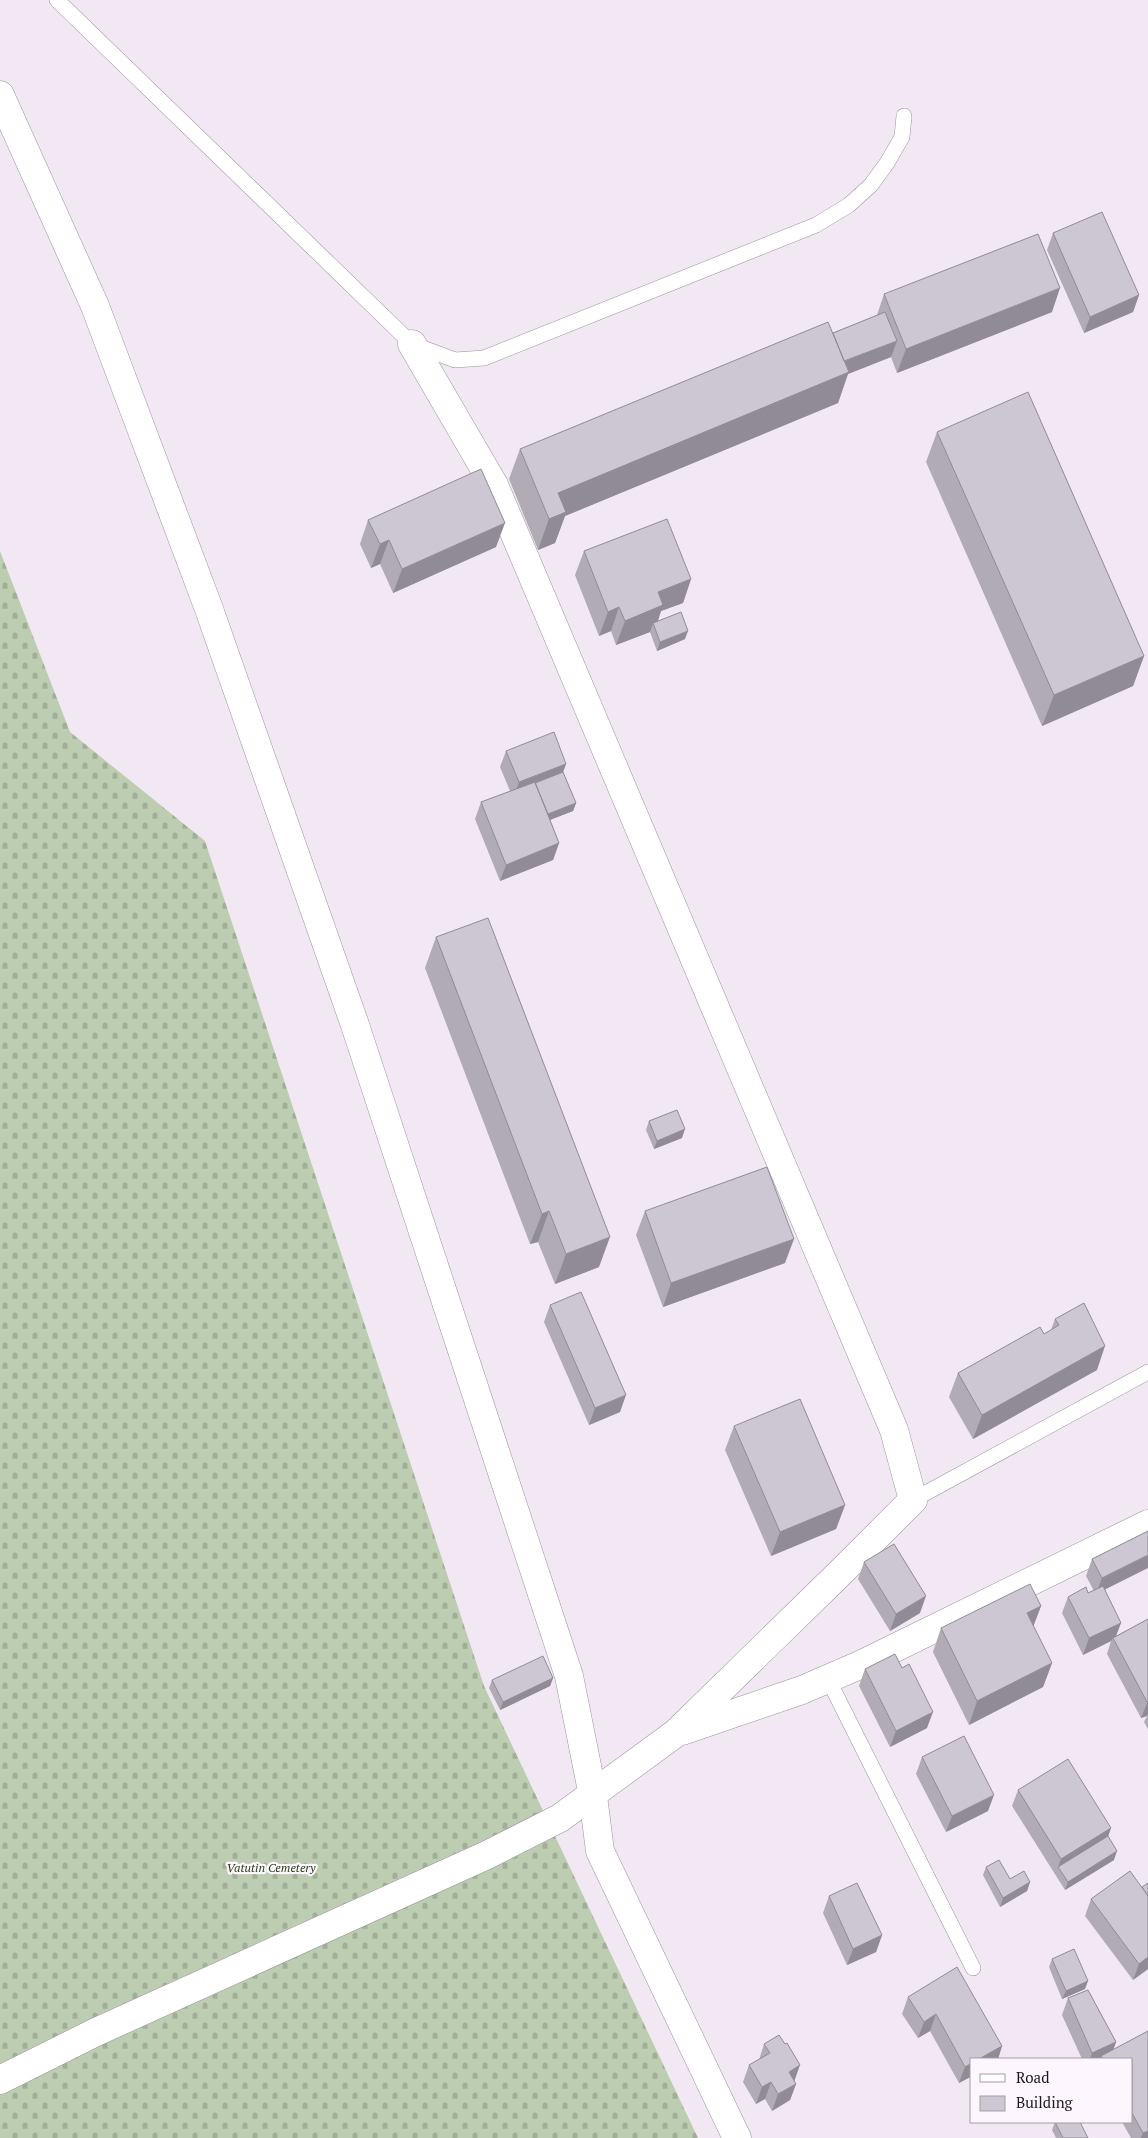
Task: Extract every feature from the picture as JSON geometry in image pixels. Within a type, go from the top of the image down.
[{"type":"street","points":[[0,96],[94,306],[209,609],[355,1025],[568,1676],[593,1796],[600,1851],[737,2138]]},
{"type":"street","points":[[0,2080],[96,2032],[487,1855],[560,1818],[593,1796],[676,1733],[913,1500],[894,1430],[494,485],[412,344]]},
{"type":"street","points":[[676,1733],[802,1690],[862,1664],[1148,1524]]},
{"type":"lane","points":[[57,0],[412,344],[455,360],[484,358],[816,226],[849,205],[871,185],[887,163],[902,137],[904,116]]},
{"type":"lane","points":[[913,1500],[1148,1372]]},
{"type":"lane","points":[[828,1679],[974,1968]]},
{"type":"green space","name":"Vatutin Cemetery","points":[[0,551],[70,732],[205,841],[484,1686],[698,2138],[0,2138]]},
{"type":"building","points":[[1102,212],[1139,295],[1090,317],[1053,233]]},
{"type":"building","points":[[1038,234],[1060,288],[906,349],[884,294]]},
{"type":"building","points":[[885,312],[897,341],[844,361],[833,333]]},
{"type":"building","points":[[828,322],[849,372],[558,493],[566,512],[549,519],[520,449]]},
{"type":"building","points":[[1028,392],[1144,656],[1054,695],[937,432]]},
{"type":"building","points":[[481,469],[505,523],[402,569],[389,540],[380,544],[368,520]]},
{"type":"building","points":[[667,519],[691,579],[658,592],[663,605],[625,621],[619,607],[608,612],[584,551]]},
{"type":"building","points":[[681,612],[688,631],[660,642],[653,623]]},
{"type":"building","points":[[554,732],[566,764],[519,782],[506,751]]},
{"type":"building","points":[[563,772],[576,803],[548,814],[535,783]]},
{"type":"building","points":[[535,782],[559,843],[506,865],[481,802]]},
{"type":"building","points":[[488,918],[610,1237],[566,1254],[549,1211],[542,1214],[436,937]]},
{"type":"building","points":[[677,1110],[685,1129],[657,1141],[649,1121]]},
{"type":"building","points":[[767,1167],[794,1239],[671,1283],[645,1211]]},
{"type":"building","points":[[581,1292],[626,1395],[595,1408],[550,1305]]},
{"type":"building","points":[[1084,1303],[1105,1346],[982,1415],[958,1373],[1040,1327],[1044,1334],[1059,1325],[1055,1319]]},
{"type":"building","points":[[800,1399],[845,1505],[780,1532],[734,1426]]},
{"type":"building","points":[[1148,1531],[1148,1555],[1102,1578],[1092,1559]]},
{"type":"building","points":[[894,1544],[926,1596],[896,1614],[864,1562]]},
{"type":"building","points":[[1030,1584],[1041,1606],[1027,1613],[1052,1663],[977,1701],[941,1628]]},
{"type":"building","points":[[1103,1586],[1121,1623],[1089,1638],[1068,1597],[1086,1587],[1088,1593]]},
{"type":"building","points":[[1148,1619],[1148,1701],[1147,1702],[1113,1638]]},
{"type":"building","points":[[895,1654],[902,1668],[909,1664],[933,1712],[896,1731],[865,1669]]},
{"type":"building","points":[[543,1656],[553,1678],[503,1702],[492,1680]]},
{"type":"building","points":[[964,1736],[994,1795],[952,1816],[922,1757]]},
{"type":"building","points":[[1068,1759],[1111,1828],[1061,1859],[1018,1790]]},
{"type":"building","points":[[1108,1836],[1117,1851],[1068,1882],[1058,1867]]},
{"type":"building","points":[[999,1860],[1010,1879],[1024,1871],[1030,1882],[1003,1898],[986,1867]]},
{"type":"building","points":[[1130,1871],[1148,1896],[1148,1957],[1139,1964],[1091,1899]]},
{"type":"building","points":[[857,1883],[882,1935],[853,1949],[829,1896]]},
{"type":"building","points":[[1148,1883],[1148,1896],[1142,1887]]},
{"type":"building","points":[[1074,1949],[1088,1981],[1066,1991],[1052,1959]]},
{"type":"building","points":[[957,1967],[1002,2046],[981,2058],[970,2058],[970,2064],[965,2067],[936,2014],[924,2022],[908,1997]]},
{"type":"building","points":[[1088,1990],[1116,2042],[1092,2053],[1068,1998]]},
{"type":"building","points":[[1148,2031],[1148,2131],[1143,2133],[1133,2115],[1133,2058],[1102,2058],[1101,2056]]},
{"type":"building","points":[[779,2035],[785,2044],[787,2043],[800,2065],[789,2072],[796,2084],[778,2094],[771,2082],[762,2087],[749,2065],[770,2053],[764,2044]]},
{"type":"building","points":[[1056,2123],[1080,2123],[1088,2138],[1063,2138]]}]
